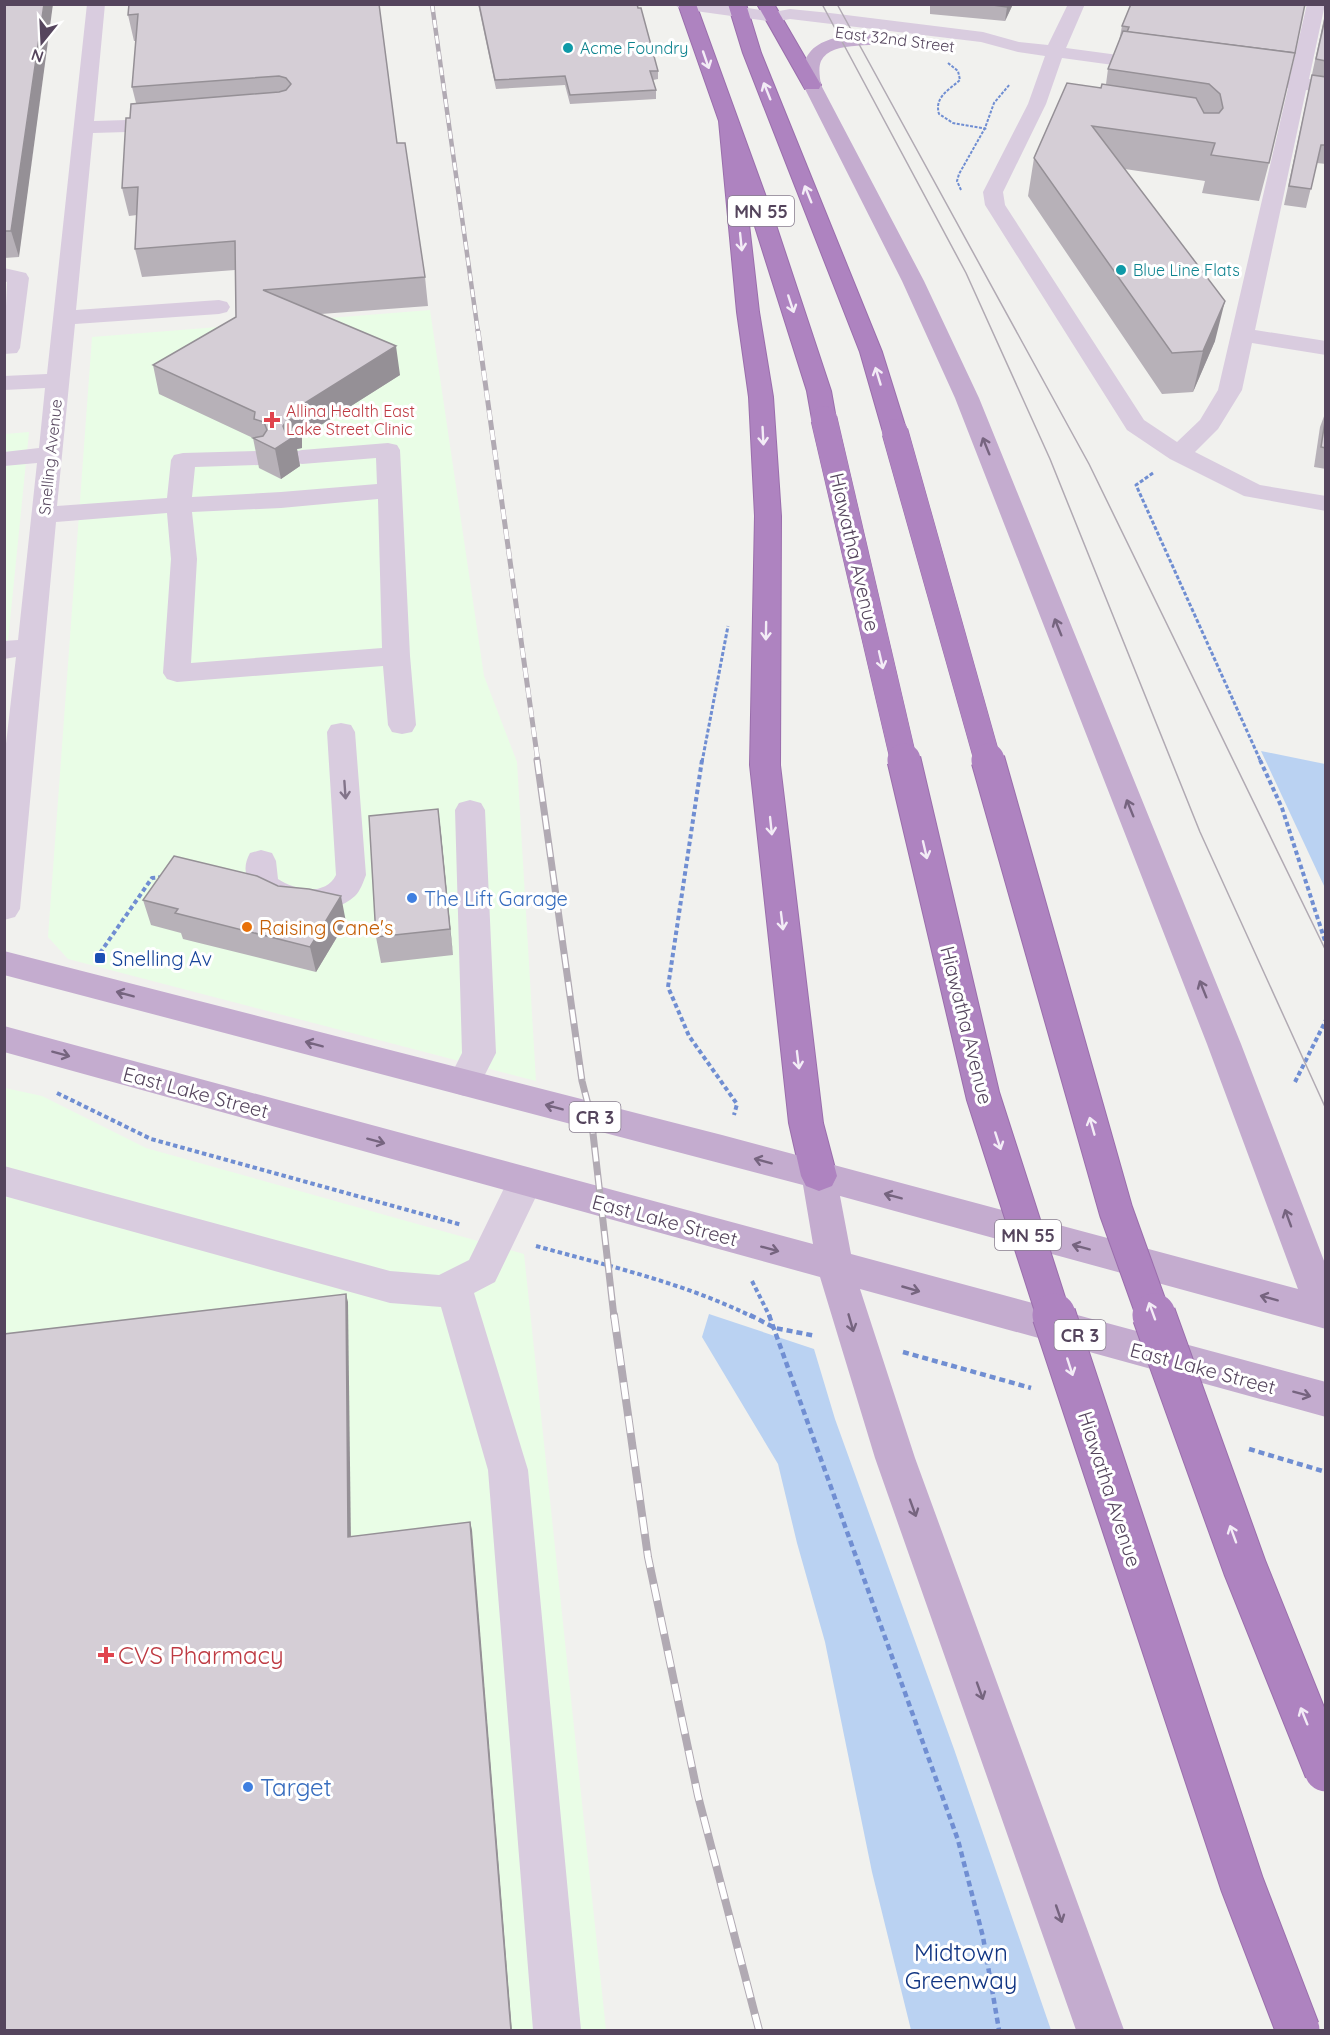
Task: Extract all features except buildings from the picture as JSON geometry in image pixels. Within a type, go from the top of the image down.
[{"type":"highway","name":"Hiawatha Avenue","points":[[687,5],[764,219],[819,391],[983,1096],[1122,1527],[1242,1884],[1298,2031]]},
{"type":"highway","name":"MN 55","points":[[737,8],[752,53],[871,352],[1116,1211],[1245,1568],[1326,1770]]},
{"type":"highway","points":[[770,11],[812,85]]},
{"type":"highway","points":[[728,122],[748,312],[761,397],[768,516],[765,765],[806,1123],[819,1176]]},
{"type":"main road","points":[[893,39],[842,42],[822,50],[811,63],[812,85],[913,281],[967,398],[1220,1032],[1297,1242],[1326,1312]]},
{"type":"main road","name":"CR 3","points":[[4,963],[819,1176],[1326,1312]]},
{"type":"main road","name":"East Lake Street","points":[[4,1039],[1326,1400]]},
{"type":"main road","points":[[819,1176],[835,1267],[895,1458],[1100,2031]]},
{"type":"street","name":"Snelling Avenue","points":[[4,909],[58,380],[28,346],[83,128],[96,4]]},
{"type":"street","name":"East 32nd Street","points":[[681,4],[818,16],[982,38],[1018,47],[1170,67]]},
{"type":"street","points":[[1077,4],[1055,52],[1045,106],[1020,135],[993,192],[995,205],[1135,425],[1179,454],[1253,491],[1326,504]]},
{"type":"street","points":[[1179,454],[1210,424],[1230,390],[1316,4]]},
{"type":"street","name":"East 32nd Street","points":[[770,11],[788,25],[977,48],[1018,47]]},
{"type":"street","points":[[1228,75],[1326,87]]},
{"type":"street","points":[[83,128],[127,126],[189,118]]},
{"type":"street","points":[[4,274],[18,278],[37,310],[28,346]]},
{"type":"street","points":[[37,310],[219,307]]},
{"type":"street","points":[[1242,335],[1326,348]]},
{"type":"street","points":[[4,383],[58,380]]},
{"type":"street","points":[[302,457],[388,450],[396,656],[402,725]]},
{"type":"street","points":[[4,459],[50,454]]},
{"type":"street","points":[[259,458],[183,460],[179,505],[184,559],[177,673],[396,656]]},
{"type":"street","points":[[44,515],[281,500],[390,490]]},
{"type":"street","points":[[4,650],[32,647]]},
{"type":"street","points":[[261,861],[260,880],[267,889],[282,896],[317,900],[333,896],[346,887],[351,874],[341,732]]},
{"type":"street","points":[[464,1083],[479,1053],[470,810]]},
{"type":"street","points":[[4,1181],[390,1287],[442,1291],[482,1271],[525,1182]]},
{"type":"street","points":[[453,1286],[508,1470],[557,2031]]},
{"type":"path","points":[[946,62],[954,66],[961,75],[960,80],[939,101],[941,117],[951,123],[1020,135]]},
{"type":"path","points":[[962,191],[957,181],[959,174],[985,128],[994,103],[1014,81]]},
{"type":"path","points":[[1179,454],[1136,485],[1282,808],[1326,944]]},
{"type":"path","points":[[729,621],[695,795],[668,987],[689,1036],[737,1104]]},
{"type":"path","points":[[103,948],[152,878],[174,876]]},
{"type":"path","points":[[1294,1082],[1326,1020]]},
{"type":"path","points":[[53,1090],[151,1139],[674,1284],[725,1303],[775,1329],[958,1840],[983,1937],[999,2031]]},
{"type":"shaded area","points":[[430,310],[484,676],[517,762],[536,1081],[68,959],[48,937],[92,337]]},
{"type":"shaded area","points":[[29,432],[8,641],[5,642],[5,434]]},
{"type":"shaded area","name":"Target","points":[[5,1088],[42,1096],[146,1148],[524,1254],[606,2030],[5,2030]]},
{"type":"green space","points":[[1261,751],[1325,764],[1325,888]]},
{"type":"green space","name":"Midtown Greenway","points":[[709,1314],[814,1349],[835,1419],[954,1749],[1051,2030],[911,2030],[872,1872],[825,1642],[778,1464],[702,1337]]},
{"type":"tram line","points":[[822,4],[966,273],[1050,459],[1200,832],[1326,1109]]},
{"type":"tram line","points":[[837,4],[1089,464],[1326,951]]},
{"type":"railway","points":[[432,4],[478,332]]},
{"type":"railway","points":[[478,331],[538,762]]},
{"type":"railway","points":[[537,760],[582,1081],[591,1116],[614,1317]]},
{"type":"railway","points":[[614,1315],[648,1557],[698,1796],[759,2030]]},
{"type":"place","name":"Acme Foundry","points":[[568,48]]},
{"type":"place","name":"Blue Line Flats","points":[[1121,270]]},
{"type":"place","name":"Allina Health East Lake Street Clinic","points":[[272,420]]},
{"type":"place","name":"The Lift Garage","points":[[412,898]]},
{"type":"place","name":"Raising Cane's","points":[[247,927]]},
{"type":"place","name":"Snelling Av","points":[[100,958]]},
{"type":"place","name":"CVS Pharmacy","points":[[106,1655]]},
{"type":"place","name":"Target","points":[[248,1787]]}]
